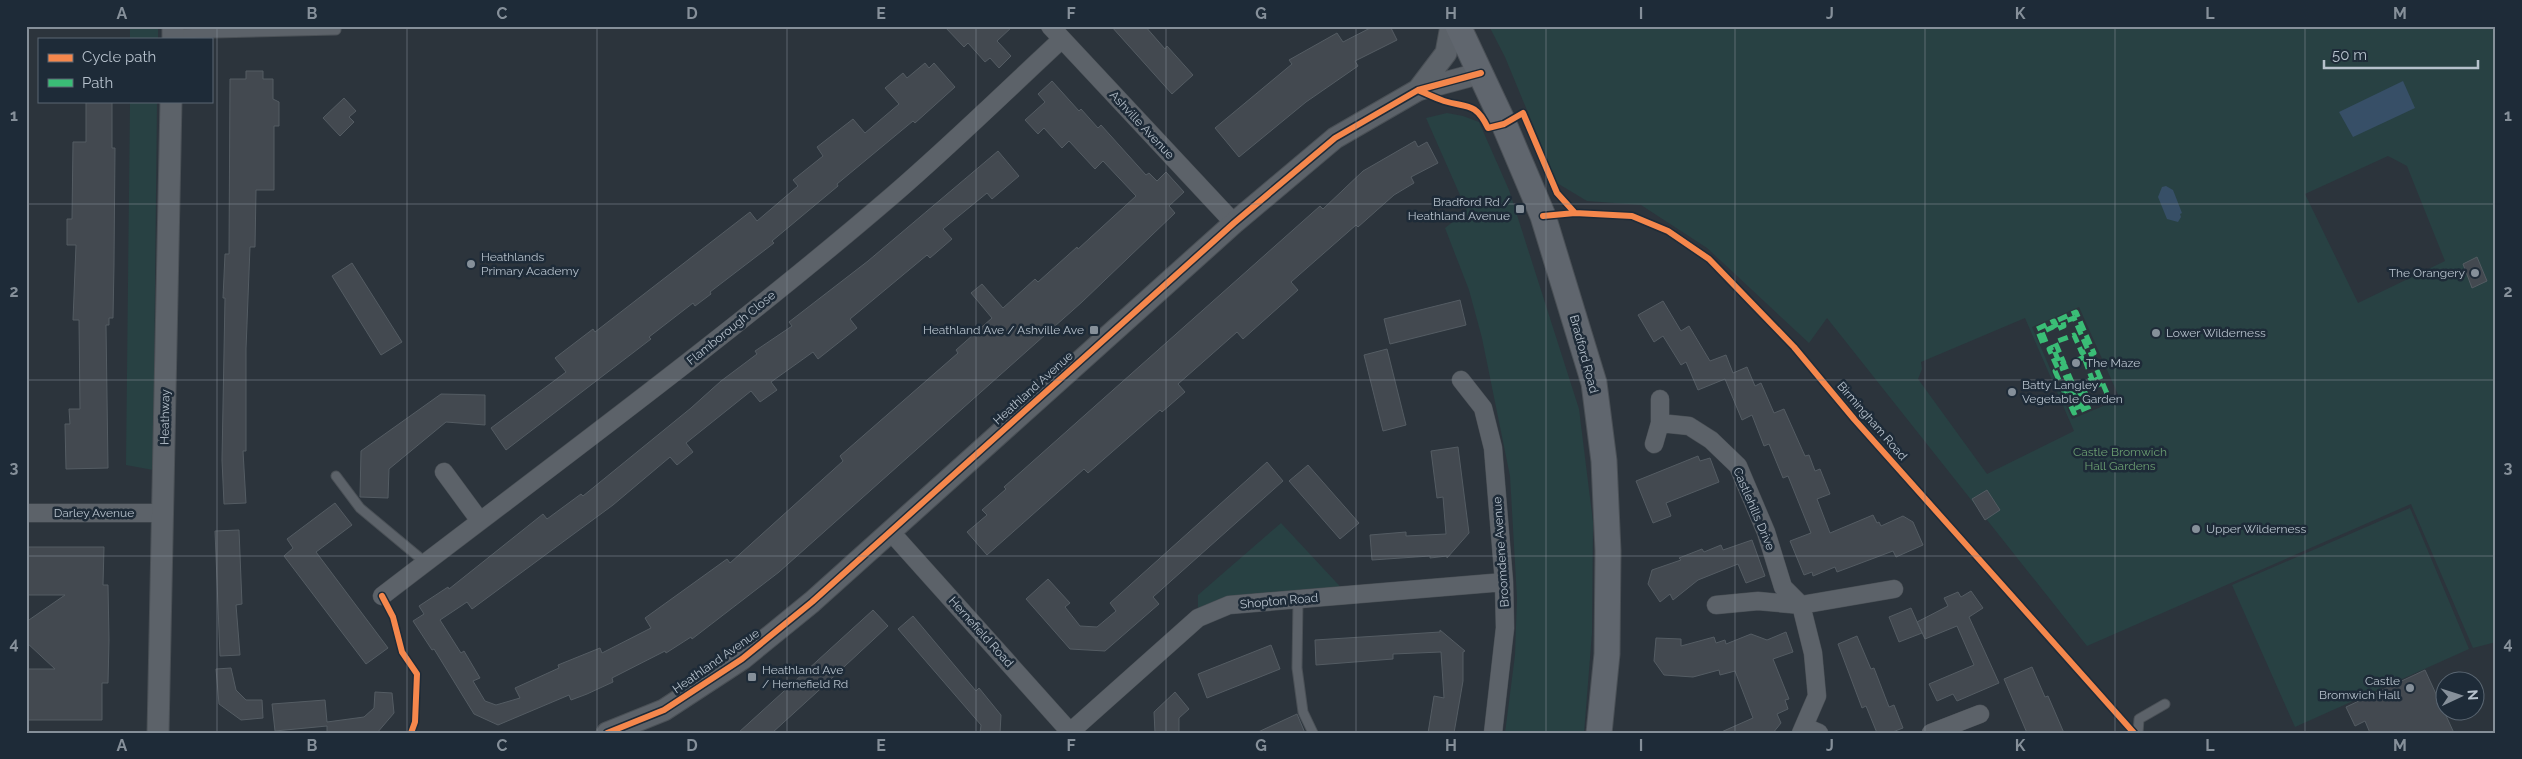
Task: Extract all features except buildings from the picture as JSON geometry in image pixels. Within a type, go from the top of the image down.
[{"type":"main road","name":"Bradford Road","points":[[1458,26],[1481,73],[1543,216],[1594,384],[1604,460],[1608,551],[1607,654],[1599,733]]},
{"type":"street","name":"Heathland Avenue","points":[[1418,90],[1446,53],[1451,26]]},
{"type":"street","name":"Ashville Avenue","points":[[1056,33],[1234,223]]},
{"type":"street","name":"Flamborough Close","points":[[382,596],[480,521],[527,488],[714,342],[886,200],[1056,33]]},
{"type":"street","name":"Heathland Avenue","points":[[607,733],[664,710],[742,659],[812,602],[1234,223],[1335,138],[1372,114],[1418,90],[1481,73]]},
{"type":"street","name":"Heathway","points":[[158,733],[171,102]]},
{"type":"street","name":"Broomdene Avenue","points":[[1461,380],[1483,408],[1493,448],[1504,582],[1505,628],[1493,733]]},
{"type":"street","points":[[1654,444],[1660,423],[1660,399]]},
{"type":"street","name":"Castlehills Drive","points":[[1660,423],[1689,426],[1711,440],[1738,466],[1766,532],[1783,588],[1801,605]]},
{"type":"street","points":[[444,472],[480,521]]},
{"type":"street","name":"Darley Avenue","points":[[26,513],[162,513]]},
{"type":"street","name":"Hernefield Road","points":[[890,531],[1070,733]]},
{"type":"street","name":"Shopton Road","points":[[1070,733],[1198,618],[1229,605],[1504,582]]},
{"type":"street","points":[[1716,605],[1758,601],[1801,605],[1894,589]]},
{"type":"street","points":[[1801,605],[1813,653],[1817,696],[1809,731]]},
{"type":"street","points":[[1934,732],[1980,714]]},
{"type":"lane","points":[[173,33],[288,33],[336,30],[336,26]]},
{"type":"lane","points":[[336,476],[360,508],[426,563]]},
{"type":"lane","points":[[1298,599],[1297,668],[1302,712],[1313,733]]},
{"type":"lane","points":[[2138,733],[2138,719],[2165,704]]},
{"type":"green space","points":[[130,26],[158,26],[158,38],[130,38]]},
{"type":"green space","name":"Castle Bromwich Hall Gardens","points":[[1489,26],[2496,26],[2496,642],[2473,648],[2411,504],[2087,646],[1827,318],[1809,343],[1707,248],[1641,205],[1587,201],[1557,183],[1505,57]],"holes":[[[2388,156],[2407,166],[2445,261],[2358,303],[2305,194]],[[2079,307],[2120,399],[2072,419],[2032,327]],[[2025,318],[2074,431],[1987,474],[1918,379],[1922,369],[1921,362]]]},
{"type":"green space","points":[[130,102],[157,102],[153,470],[126,465]]},
{"type":"green space","points":[[1447,113],[1479,122],[1509,190],[1579,409],[1593,522],[1592,633],[1584,733],[1505,733],[1515,655],[1517,598],[1510,476],[1482,338],[1469,290],[1445,228],[1467,211],[1426,118]]},
{"type":"green space","points":[[2410,508],[2469,649],[2295,727],[2232,585]]},
{"type":"green space","points":[[1281,523],[1348,595],[1198,618],[1198,595]]},
{"type":"water","points":[[2403,81],[2415,108],[2353,137],[2339,112]]},
{"type":"water","points":[[2166,186],[2173,190],[2182,213],[2178,222],[2167,219],[2158,197],[2162,187]]},
{"type":"marked path","points":[[2075,361],[2094,353],[2076,312],[2058,320],[2059,323],[2056,325],[2054,321],[2037,329],[2043,344],[2046,342],[2042,332],[2053,327],[2055,330],[2064,326],[2063,322],[2074,318],[2088,350],[2082,353],[2074,335],[2055,342],[2064,363],[2060,365],[2053,347],[2049,349],[2058,369],[2055,371],[2066,396],[2073,393],[2078,403],[2085,400],[2086,403],[2076,408],[2071,398],[2068,400],[2074,413],[2091,406],[2089,402],[2094,400],[2096,404],[2109,398],[2090,354]]},
{"type":"marked path","points":[[2065,384],[2068,390],[2071,389],[2062,368],[2065,366],[2074,387],[2092,379],[2085,360]]},
{"type":"marked path","points":[[2078,395],[2100,384],[2096,377]]},
{"type":"cycle path","points":[[607,733],[664,710],[742,659],[812,602],[1234,223],[1335,138],[1418,90],[1481,73]]},
{"type":"cycle path","points":[[1418,90],[1444,101],[1474,109],[1479,113],[1488,128],[1504,124],[1523,113],[1557,193],[1575,213]]},
{"type":"cycle path","name":"Birmingham Road","points":[[1543,216],[1575,213],[1632,216],[1668,231],[1709,259],[1794,347],[1854,419],[2134,733]]},
{"type":"cycle path","points":[[382,596],[393,617],[402,652],[417,674],[415,722],[411,733]]},
{"type":"place","name":"Bradford Rd / Heathland Avenue","points":[[1520,209]]},
{"type":"place","name":"Heathlands Primary Academy","points":[[471,264]]},
{"type":"place","name":"The Orangery","points":[[2475,273]]},
{"type":"place","name":"Heathland Ave / Ashville Ave","points":[[1094,330]]},
{"type":"place","name":"Lower Wilderness","points":[[2156,333]]},
{"type":"place","name":"The Maze","points":[[2076,363]]},
{"type":"place","name":"Batty Langley Vegetable Garden","points":[[2012,392]]},
{"type":"place","name":"Upper Wilderness","points":[[2196,529]]},
{"type":"place","name":"Heathland Ave / Hernefield Rd","points":[[752,677]]},
{"type":"place","name":"Castle Bromwich Hall","points":[[2410,688]]}]
